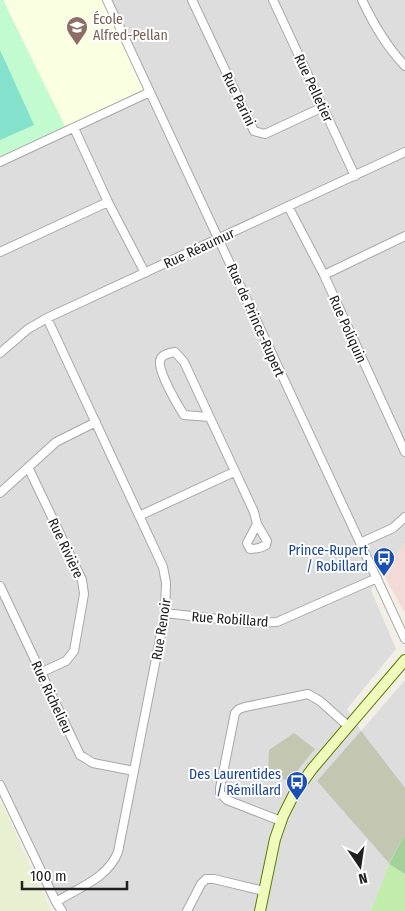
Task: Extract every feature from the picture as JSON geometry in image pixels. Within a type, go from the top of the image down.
[{"type":"street","name":"Rue de Prince-Rupert","points":[[107,0],[405,639]]},
{"type":"street","name":"Rue Parini","points":[[192,0],[254,131],[264,134],[323,108]]},
{"type":"street","name":"Rue Pelletier","points":[[273,0],[355,176]]},
{"type":"street","points":[[362,0],[376,30],[392,53],[405,66]]},
{"type":"street","points":[[0,162],[150,92]]},
{"type":"street","points":[[74,128],[108,202],[145,273]]},
{"type":"street","name":"Rue Réaumur","points":[[0,353],[28,328],[47,318],[405,152]]},
{"type":"street","points":[[0,252],[108,202]]},
{"type":"street","name":"Rue Poliquin","points":[[288,206],[324,275],[405,452]]},
{"type":"street","points":[[324,275],[405,236]]},
{"type":"street","name":"Rue Renoir","points":[[47,318],[140,516],[166,576],[165,613],[120,842],[114,861],[104,873],[56,902]]},
{"type":"street","points":[[210,417],[184,415],[175,402],[160,368],[162,356],[176,352],[179,355],[210,417],[254,512],[257,524]]},
{"type":"street","points":[[0,493],[61,438],[96,422]]},
{"type":"street","name":"Rue Rivière","points":[[28,467],[82,580],[84,594],[74,651],[66,661],[40,673]]},
{"type":"street","points":[[140,516],[234,472]]},
{"type":"street","points":[[360,543],[393,528],[405,518]]},
{"type":"street","name":"Rue Robillard","points":[[165,613],[253,624],[277,622],[377,578]]},
{"type":"street","name":"Rue Richelieu","points":[[0,586],[80,755],[93,763],[134,771]]},
{"type":"street","points":[[260,911],[272,850],[281,821],[290,801],[302,781],[405,660]]},
{"type":"street","points":[[281,821],[227,800],[220,793],[235,713],[245,707],[308,694],[320,701],[348,726]]},
{"type":"street","points":[[0,785],[62,911]]},
{"type":"street","points":[[187,911],[201,884],[206,879],[214,879],[264,891]]},
{"type":"shaded area","name":"École Alfred-Pellan","points":[[3,0],[107,0],[149,91],[67,131]]},
{"type":"shaded area","points":[[107,0],[405,0],[405,543],[382,572],[371,590],[396,649],[347,709],[361,731],[405,680],[405,834],[389,864],[371,911],[62,911],[0,786],[0,161]]},
{"type":"shaded area","points":[[0,50],[34,125],[0,140]]},
{"type":"shaded area","points":[[405,543],[405,613],[382,572]]},
{"type":"shaded area","points":[[361,731],[405,788],[405,834],[389,863],[317,781]]},
{"type":"shaded area","points":[[294,733],[315,749],[290,782],[268,773],[269,750]]},
{"type":"shaded area","points":[[0,800],[51,911],[0,911]]},
{"type":"green space","points":[[0,0],[4,0],[67,131],[0,161]]},
{"type":"green space","points":[[405,834],[405,874],[389,864]]},
{"type":"green space","points":[[389,864],[405,874],[405,911],[371,911]]},
{"type":"place","name":"École Alfred-Pellan","points":[[77,46]]},
{"type":"place","name":"Prince-Rupert / Robillard","points":[[384,577]]},
{"type":"place","name":"Des Laurentides / Rémillard","points":[[297,801]]}]
